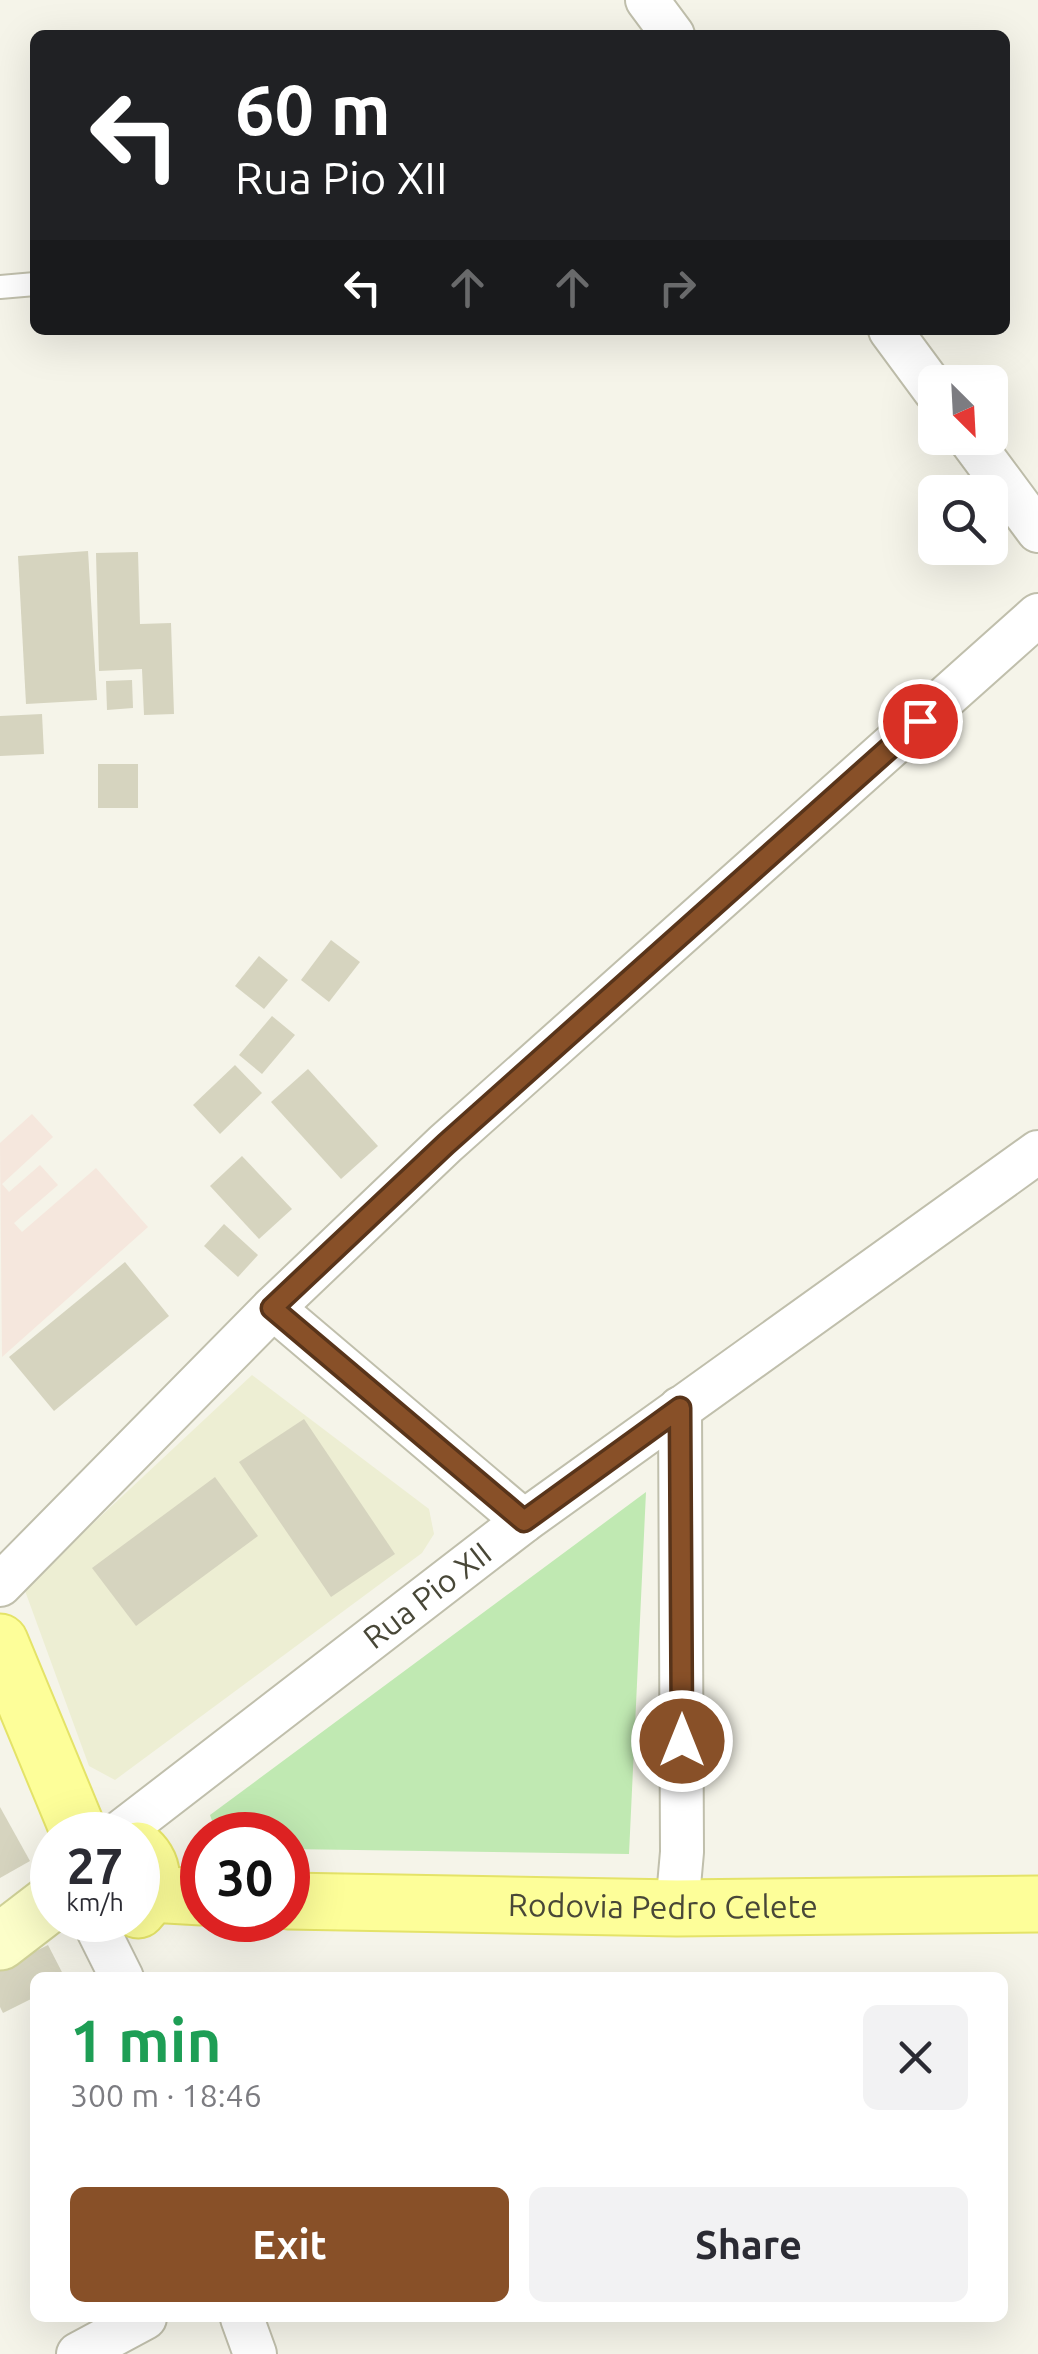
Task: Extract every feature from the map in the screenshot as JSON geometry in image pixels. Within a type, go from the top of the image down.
[{"type":"main road","points":[[0,1642],[70,1812]]},
{"type":"main road","points":[[0,1713],[45,1812]]},
{"type":"main road","name":"Rodovia Pedro Celete","points":[[310,1901],[677,1908],[1038,1904]]},
{"type":"street","points":[[647,0],[669,30]]},
{"type":"street","points":[[894,335],[918,368]]},
{"type":"street","points":[[982,455],[1038,531]]},
{"type":"street","points":[[0,1585],[272,1308],[446,1144],[1038,615]]},
{"type":"street","name":"Rua Pio XII","points":[[147,1812],[524,1521],[1038,1152]]},
{"type":"street","points":[[272,1308],[524,1521]]},
{"type":"street","points":[[677,1908],[682,1852],[680,1408]]},
{"type":"street","points":[[0,1942],[30,1919]]},
{"type":"street","points":[[104,1942],[119,1972]]},
{"type":"street","points":[[139,1972],[144,1942]]},
{"type":"street","points":[[78,2354],[138,2322]]},
{"type":"street","points":[[243,2322],[255,2354]]},
{"type":"lane","points":[[0,287],[30,284]]},
{"type":"shaded area","points":[[32,1114],[53,1137],[2,1184],[9,1192],[40,1165],[58,1185],[14,1223],[22,1232],[96,1168],[148,1227],[2,1357],[0,1143]]},
{"type":"shaded area","points":[[252,1375],[429,1509],[434,1534],[422,1553],[115,1780],[89,1766],[24,1588]]},
{"type":"green space","points":[[646,1492],[629,1854],[310,1849],[310,1812],[214,1812]]},
{"type":"building","points":[[88,551],[97,700],[26,704],[18,556]]},
{"type":"building","points":[[138,552],[140,624],[171,623],[174,714],[144,715],[142,669],[99,671],[96,553]]},
{"type":"building","points":[[132,680],[133,708],[107,710],[106,681]]},
{"type":"building","points":[[42,714],[44,754],[0,756],[0,716]]},
{"type":"building","points":[[98,764],[138,764],[138,808],[98,808]]},
{"type":"building","points":[[331,940],[360,962],[329,1002],[301,980]]},
{"type":"building","points":[[259,956],[288,980],[264,1009],[235,986]]},
{"type":"building","points":[[272,1016],[295,1035],[262,1074],[239,1055]]},
{"type":"building","points":[[235,1065],[262,1093],[220,1134],[193,1105]]},
{"type":"building","points":[[308,1069],[378,1146],[341,1179],[271,1102]]},
{"type":"building","points":[[242,1156],[292,1209],[259,1239],[210,1186]]},
{"type":"building","points":[[224,1224],[258,1255],[238,1277],[204,1246]]},
{"type":"building","points":[[125,1262],[169,1316],[54,1411],[9,1357]]},
{"type":"building","points":[[304,1419],[395,1554],[331,1597],[239,1462]]},
{"type":"building","points":[[215,1477],[258,1536],[136,1626],[92,1568]]},
{"type":"building","points":[[0,1807],[30,1861],[0,1878]]},
{"type":"building","points":[[48,1945],[62,1972],[30,1972],[30,2000],[3,2013],[0,1969]]},
{"type":"route","points":[[682,1741],[680,1408],[524,1521],[272,1308],[446,1144],[920,721]]}]
